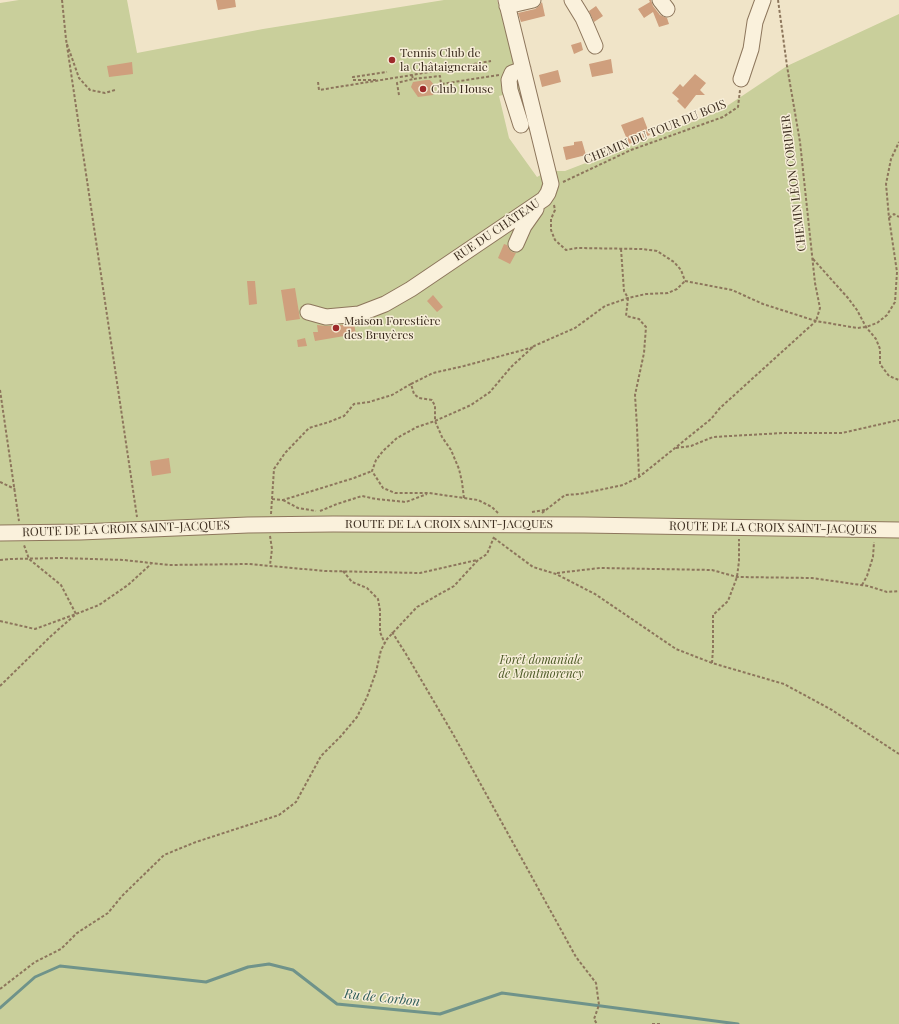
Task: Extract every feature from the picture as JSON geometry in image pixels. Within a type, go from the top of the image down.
[{"type":"street","points":[[507,3],[533,0]]},
{"type":"street","points":[[572,0],[583,18],[595,46]]},
{"type":"street","points":[[741,79],[751,48],[755,22],[763,0]]},
{"type":"street","name":"RUE DU CHÂTEAU","points":[[308,312],[326,317],[359,314],[385,304],[411,289],[548,199],[551,184],[518,71],[507,3]]},
{"type":"street","points":[[518,71],[509,80],[510,90],[521,125]]},
{"type":"street","points":[[516,244],[524,226],[548,199]]},
{"type":"street","name":"ROUTE DE LA CROIX SAINT-JACQUES","points":[[0,532],[270,524],[497,531],[527,524],[738,527],[875,531],[899,530]]},
{"type":"path","points":[[62,0],[66,39],[139,529]]},
{"type":"path","name":"CHEMIN LÉON CORDIER","points":[[778,0],[787,66],[800,142],[812,258],[857,310],[866,327],[876,339],[880,349],[880,364],[889,376],[899,380]]},
{"type":"path","points":[[66,39],[79,78],[90,90],[105,93],[115,90]]},
{"type":"path","points":[[318,82],[319,90],[491,61]]},
{"type":"path","points":[[399,95],[397,83],[413,79],[440,76],[441,84],[518,71]]},
{"type":"path","points":[[384,80],[353,80],[353,77],[387,72]]},
{"type":"path","points":[[412,75],[413,79]]},
{"type":"path","name":"CHEMIN DU TOUR DU BOIS","points":[[561,183],[631,150],[723,117],[738,107],[741,79]]},
{"type":"path","points":[[685,281],[732,290],[763,304],[816,321],[857,328],[866,327],[877,323],[887,315],[895,302],[897,272],[889,218],[886,184],[891,159],[899,142]]},
{"type":"path","points":[[548,199],[555,210],[551,219],[551,230],[555,240],[566,250],[577,248],[642,249],[657,251],[674,262],[681,270],[685,281]]},
{"type":"path","points":[[889,218],[894,214],[899,217]]},
{"type":"path","points":[[621,249],[624,291],[628,298],[626,316],[639,319],[646,327],[644,353],[635,395],[639,477]]},
{"type":"path","points":[[527,524],[565,495],[580,494],[623,485],[639,477],[711,419],[720,408],[816,321],[820,308],[812,258]]},
{"type":"path","points":[[270,565],[272,549],[270,524],[274,469],[285,453],[309,428],[344,416],[354,404],[370,402],[392,395],[433,373],[464,366],[534,346],[575,328],[605,306],[628,298],[646,294],[668,293],[677,290],[685,281]]},
{"type":"path","points":[[272,499],[283,500],[372,471],[376,460],[397,438],[417,427],[435,421],[471,405],[490,392],[511,367],[534,346]]},
{"type":"path","points":[[411,384],[414,394],[419,398],[432,400],[435,406],[435,421],[442,437],[451,450],[459,469],[464,498]]},
{"type":"path","points":[[0,390],[20,532]]},
{"type":"path","points":[[675,448],[691,446],[713,437],[783,433],[842,433],[899,420]]},
{"type":"path","points":[[0,989],[35,962],[61,949],[77,932],[108,913],[122,896],[164,855],[196,842],[279,814],[296,802],[321,756],[357,717],[367,697],[376,672],[381,650],[392,632],[417,607],[454,586],[478,560],[487,554],[497,531],[500,516],[492,507],[478,500],[429,493],[395,493],[383,488],[372,471]]},
{"type":"path","points":[[0,482],[15,488]]},
{"type":"path","points":[[283,500],[298,508],[319,512],[337,504],[362,496],[406,502],[429,493]]},
{"type":"path","points":[[712,663],[713,615],[728,601],[737,577],[739,561],[738,527]]},
{"type":"path","points":[[497,531],[533,567],[556,574],[595,594],[676,649],[712,663],[784,684],[832,710],[899,754]]},
{"type":"path","points":[[861,586],[867,576],[873,557],[875,531]]},
{"type":"path","points":[[0,560],[61,558],[124,560],[170,565],[249,564],[343,571],[420,572],[478,560]]},
{"type":"path","points":[[29,559],[61,585],[76,614]]},
{"type":"path","points":[[0,620],[35,629],[76,614],[99,604],[128,585],[152,564]]},
{"type":"path","points":[[556,574],[600,568],[712,570],[737,577],[812,578],[887,592],[899,591]]},
{"type":"path","points":[[343,571],[352,582],[367,588],[378,598],[380,610],[380,632],[385,644]]},
{"type":"path","points":[[0,686],[51,636],[76,614]]},
{"type":"path","points":[[392,632],[453,734],[576,957],[596,983],[599,1005],[594,1019],[597,1024]]},
{"type":"path","points":[[652,1024],[660,1024]]},
{"type":"green space","name":"Forêt domaniale de Montmorency","points":[[19,0],[127,0],[137,53],[263,29],[444,0],[497,0],[523,90],[499,96],[509,138],[537,177],[548,171],[565,171],[718,112],[787,66],[899,14],[899,1024],[0,1024],[0,3]]},
{"type":"building","points":[[216,0],[235,0],[236,7],[218,10]]},
{"type":"building","points":[[649,0],[651,0],[653,6],[660,15],[667,18],[669,24],[659,27],[653,12],[644,18],[638,9],[650,2]]},
{"type":"building","points":[[542,2],[545,16],[521,22],[518,13],[535,9]]},
{"type":"building","points":[[596,6],[603,16],[594,22],[589,11]]},
{"type":"building","points":[[581,42],[583,50],[574,54],[571,45]]},
{"type":"building","points":[[611,59],[613,73],[592,77],[589,64]]},
{"type":"building","points":[[132,62],[133,74],[109,77],[107,66]]},
{"type":"building","points":[[558,70],[561,82],[542,87],[539,75]]},
{"type":"building","points":[[695,74],[706,83],[700,90],[705,95],[696,95],[685,109],[677,101],[679,99],[672,93],[680,84],[683,87]]},
{"type":"building","name":"Club House","points":[[430,80],[435,86],[433,95],[418,97],[411,87],[413,82]]},
{"type":"building","points":[[643,117],[650,135],[629,144],[621,125]]},
{"type":"building","points":[[582,141],[586,155],[566,160],[563,147],[574,145],[574,142]]},
{"type":"building","points":[[504,244],[507,245],[512,252],[516,253],[510,264],[498,258]]},
{"type":"building","points":[[247,281],[255,281],[257,304],[249,305]]},
{"type":"building","points":[[295,288],[300,319],[286,321],[281,290]]},
{"type":"building","points":[[433,295],[443,307],[437,312],[427,301]]},
{"type":"building","name":"Maison Forestière des Bruyères","points":[[354,324],[356,334],[315,341],[313,332],[318,332],[317,325],[327,326]]},
{"type":"building","points":[[305,338],[307,346],[298,347],[297,340]]},
{"type":"building","points":[[169,458],[171,473],[152,476],[150,461]]},
{"type":"waterway","name":"Ru de Corbon","points":[[0,1008],[35,977],[60,966],[206,982],[248,967],[269,964],[293,970],[337,1004],[440,1014],[502,993],[738,1024]]},
{"type":"place","name":"Tennis Club de la Châtaigneraie","points":[[392,60]]},
{"type":"place","name":"Club House","points":[[423,89]]},
{"type":"place","name":"Maison Forestière des Bruyères","points":[[336,328]]}]
